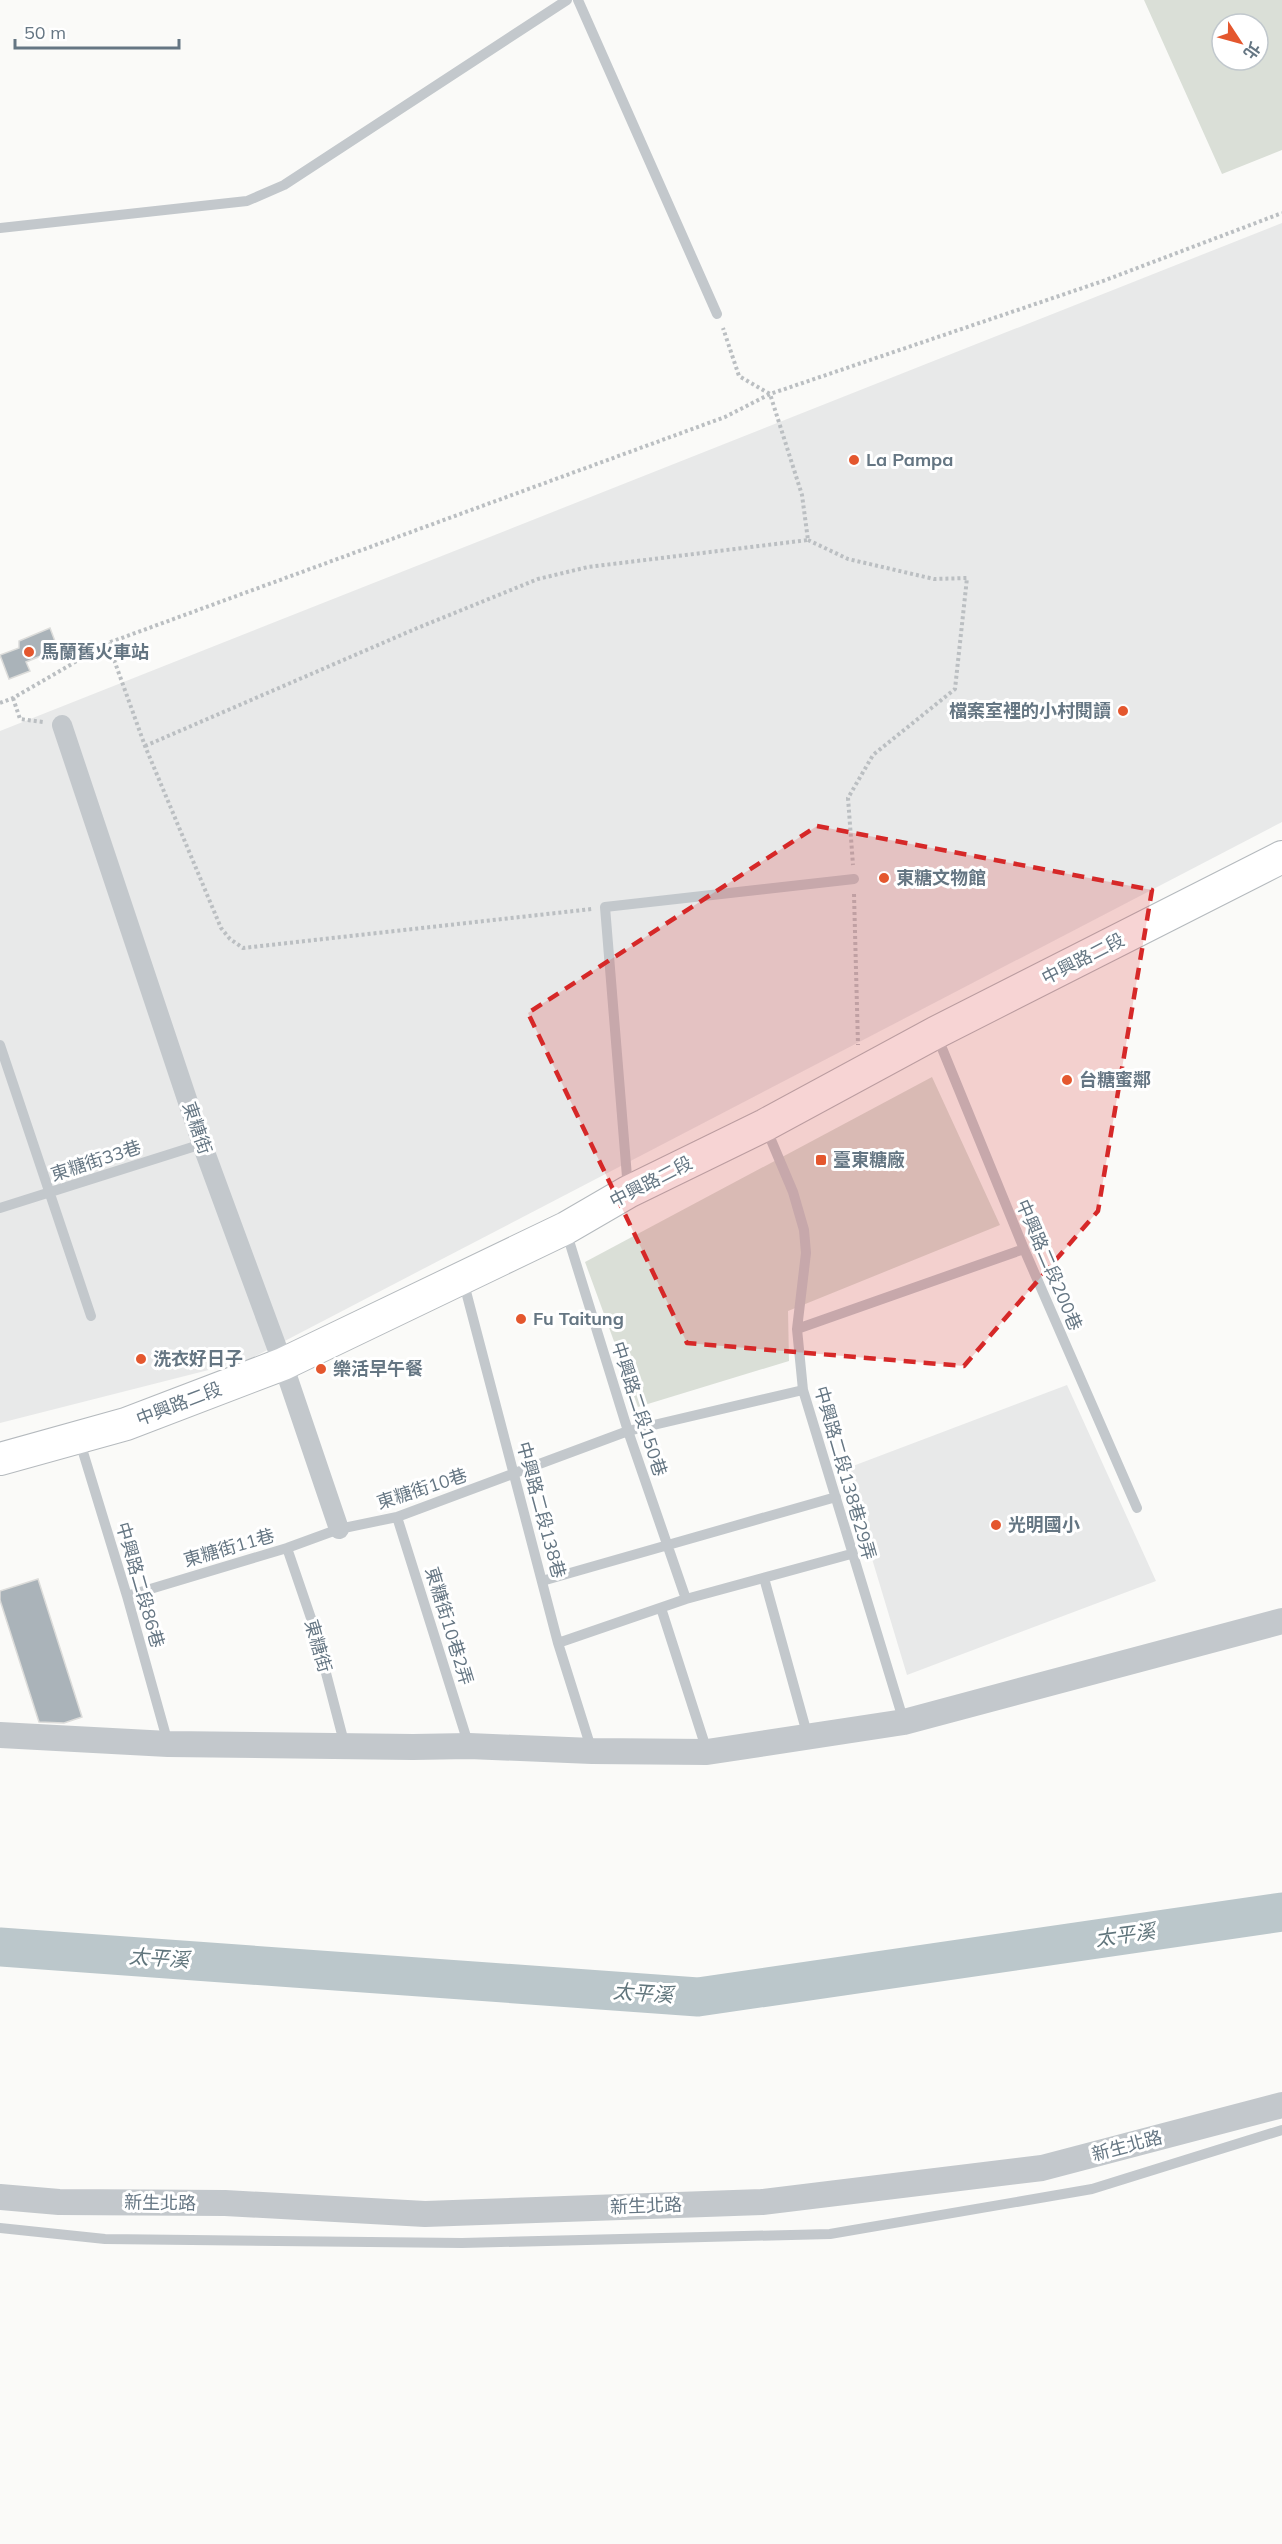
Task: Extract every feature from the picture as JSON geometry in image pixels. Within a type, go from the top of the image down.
[{"type":"main road","name":"中興路二段","points":[[0,1459],[126,1424],[283,1364],[566,1228],[628,1192],[765,1125],[935,1033],[1282,857]]},
{"type":"street","name":"東糖街","points":[[62,725],[202,1144],[283,1364],[339,1529]]},
{"type":"street","points":[[0,1734],[168,1744],[469,1746],[592,1751],[707,1752],[904,1722],[1282,1621]]},
{"type":"street","name":"新生北路","points":[[0,2198],[58,2202],[225,2204],[425,2214],[762,2202],[1042,2168],[1282,2105]]},
{"type":"lane","points":[[0,228],[247,201],[267,193],[284,185],[567,0]]},
{"type":"lane","points":[[578,0],[717,314]]},
{"type":"lane","points":[[628,1192],[604,907],[854,879]]},
{"type":"lane","name":"中興路二段200巷","points":[[935,1033],[1024,1250],[1137,1508]]},
{"type":"lane","points":[[0,1045],[48,1194],[91,1316]]},
{"type":"lane","name":"中興路二段138巷29弄","points":[[765,1125],[793,1192],[804,1230],[806,1253],[797,1329],[802,1390],[904,1722]]},
{"type":"lane","name":"東糖街33巷","points":[[0,1208],[202,1144]]},
{"type":"lane","name":"中興路二段150巷","points":[[566,1228],[628,1431],[687,1599]]},
{"type":"lane","points":[[797,1329],[1024,1250]]},
{"type":"lane","name":"中興路二段138巷","points":[[462,1277],[558,1643],[592,1751]]},
{"type":"lane","name":"東糖街10巷","points":[[339,1529],[397,1517],[628,1431],[802,1390]]},
{"type":"lane","name":"中興路二段86巷","points":[[78,1436],[127,1596],[168,1744]]},
{"type":"lane","points":[[542,1581],[836,1497]]},
{"type":"lane","name":"東糖街10巷2弄","points":[[397,1517],[469,1746]]},
{"type":"lane","name":"東糖街11巷","points":[[127,1596],[287,1548],[339,1529]]},
{"type":"lane","name":"東糖街","points":[[287,1548],[314,1627],[345,1746]]},
{"type":"lane","points":[[558,1643],[687,1599],[851,1554]]},
{"type":"lane","points":[[764,1578],[809,1738]]},
{"type":"lane","points":[[661,1608],[707,1752]]},
{"type":"lane","points":[[0,2228],[105,2239],[450,2243],[830,2234],[1092,2189],[1282,2130]]},
{"type":"path","points":[[0,703],[13,698],[108,643],[725,417],[770,394],[1103,281],[1282,213]]},
{"type":"path","points":[[717,314],[729,340],[739,376],[770,394],[802,495],[808,540]]},
{"type":"path","points":[[145,746],[415,628],[538,579],[588,567],[808,540],[848,559],[934,579],[967,578],[955,689],[873,755],[848,798],[854,879],[859,1073]]},
{"type":"path","points":[[108,643],[145,746],[221,928],[230,939],[243,948],[604,907]]},
{"type":"path","points":[[13,698],[20,718],[62,725]]},
{"type":"highlighted area","points":[[817,826],[1152,890],[1098,1211],[964,1366],[687,1343],[528,1013]]},
{"type":"shaded area","points":[[1144,0],[1282,0],[1282,150],[1222,174]]},
{"type":"shaded area","points":[[1282,223],[1282,822],[248,1360],[0,1423],[0,731]]},
{"type":"shaded area","points":[[932,1077],[1000,1225],[788,1311],[789,1361],[638,1407],[585,1262]]},
{"type":"shaded area","name":"光明國小","points":[[1067,1385],[1156,1581],[907,1675],[845,1469]]},
{"type":"building","name":"馬蘭舊火車站","points":[[50,628],[58,649],[26,662],[30,671],[9,679],[0,655],[19,648],[19,641]]},
{"type":"building","points":[[38,1579],[82,1717],[64,1723],[39,1722],[0,1600],[0,1591]]},
{"type":"waterway","name":"太平溪","points":[[0,1947],[698,1997],[1282,1912]]},
{"type":"place","name":"La Pampa","points":[[854,460]]},
{"type":"place","name":"馬蘭舊火車站","points":[[29,652]]},
{"type":"place","name":"檔案室裡的小村閱讀","points":[[1123,711]]},
{"type":"place","name":"東糖文物館","points":[[884,878]]},
{"type":"place","name":"台糖蜜鄰","points":[[1067,1080]]},
{"type":"place","name":"臺東糖廠","points":[[821,1160]]},
{"type":"place","name":"Fu Taitung","points":[[521,1319]]},
{"type":"place","name":"洗衣好日子","points":[[141,1359]]},
{"type":"place","name":"樂活早午餐","points":[[321,1369]]},
{"type":"place","name":"光明國小","points":[[996,1525]]}]
